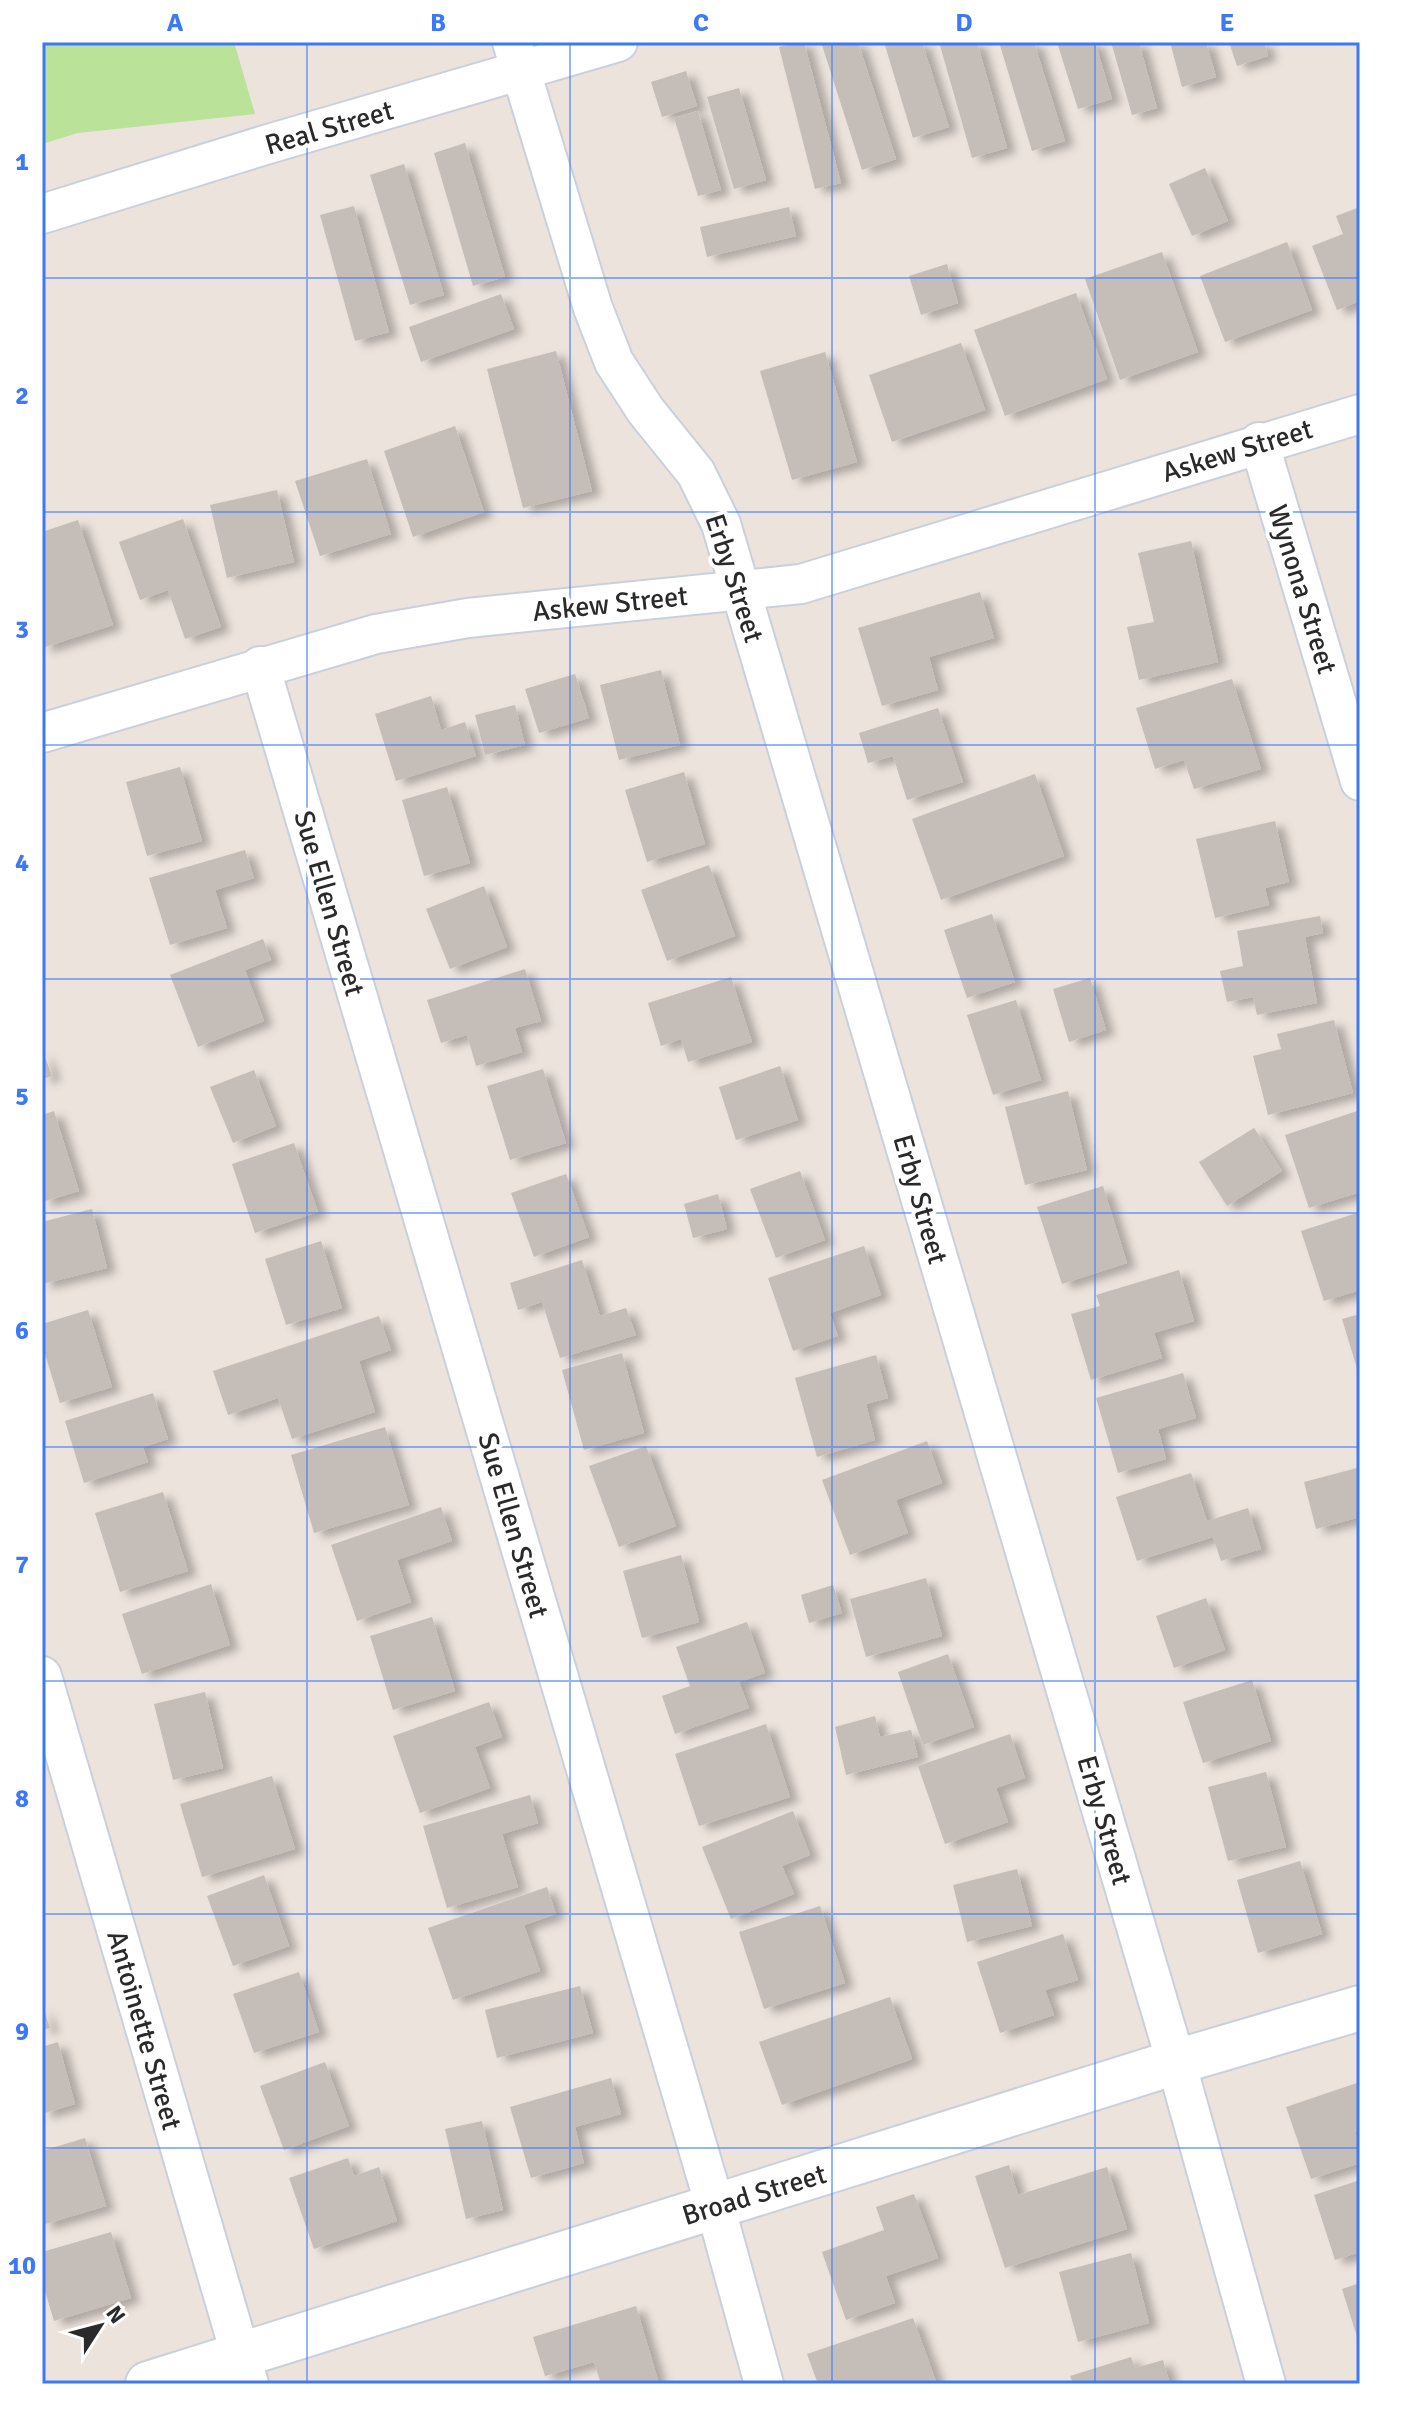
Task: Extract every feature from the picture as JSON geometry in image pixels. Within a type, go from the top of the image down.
[{"type":"street","name":"Real Street","points":[[42,214],[265,145],[517,57],[618,42]]},
{"type":"street","name":"Erby Street","points":[[517,57],[593,308],[614,362],[646,411],[696,473],[721,524],[1176,2062],[1266,2384]]},
{"type":"street","name":"Askew Street","points":[[42,733],[376,634],[468,618],[801,584],[1259,442],[1360,414]]},
{"type":"street","name":"Wynona Street","points":[[1259,442],[1360,781]]},
{"type":"street","name":"Sue Ellen Street","points":[[260,666],[715,2206],[764,2384]]},
{"type":"street","name":"Antoinette Street","points":[[42,1676],[245,2370]]},
{"type":"street","name":"Broad Street","points":[[148,2384],[245,2370],[715,2206],[1360,2008]]},
{"type":"green space","points":[[42,42],[234,42],[255,114],[78,133],[42,144]]},
{"type":"building","points":[[804,42],[841,183],[815,189],[779,47]]},
{"type":"building","points":[[821,42],[858,42],[896,159],[862,170]]},
{"type":"building","points":[[884,42],[922,42],[949,127],[913,138]]},
{"type":"building","points":[[939,42],[977,42],[1007,148],[972,158]]},
{"type":"building","points":[[999,42],[1034,42],[1065,141],[1032,151]]},
{"type":"building","points":[[1057,42],[1095,42],[1112,99],[1078,109]]},
{"type":"building","points":[[1111,42],[1139,42],[1157,108],[1132,115]]},
{"type":"building","points":[[1170,42],[1206,42],[1216,77],[1182,87]]},
{"type":"building","points":[[1229,42],[1264,42],[1268,56],[1237,66]]},
{"type":"building","points":[[686,71],[697,106],[662,117],[651,82]]},
{"type":"building","points":[[739,88],[766,180],[734,189],[707,97]]},
{"type":"building","points":[[698,111],[721,190],[698,196],[674,118]]},
{"type":"building","points":[[465,143],[505,277],[473,286],[434,153]]},
{"type":"building","points":[[404,164],[444,295],[410,305],[370,175]]},
{"type":"building","points":[[1205,168],[1228,221],[1192,236],[1169,184]]},
{"type":"building","points":[[354,206],[389,332],[355,341],[320,215]]},
{"type":"building","points":[[789,207],[796,236],[707,257],[700,227]]},
{"type":"building","points":[[1360,207],[1360,301],[1337,310],[1312,246],[1343,234],[1336,216]]},
{"type":"building","points":[[1287,242],[1312,310],[1225,342],[1200,276]]},
{"type":"building","points":[[1162,252],[1198,352],[1120,380],[1085,279]]},
{"type":"building","points":[[947,264],[958,303],[921,315],[909,276]]},
{"type":"building","points":[[1076,293],[1107,379],[1005,416],[974,330]]},
{"type":"building","points":[[501,294],[514,329],[421,362],[409,327]]},
{"type":"building","points":[[961,343],[985,410],[892,442],[869,375]]},
{"type":"building","points":[[556,351],[592,491],[523,508],[487,369]]},
{"type":"building","points":[[825,352],[857,462],[792,480],[760,371]]},
{"type":"building","points":[[455,426],[484,512],[413,537],[384,451]]},
{"type":"building","points":[[367,459],[391,534],[320,556],[295,481]]},
{"type":"building","points":[[277,490],[294,562],[227,578],[210,505]]},
{"type":"building","points":[[183,519],[221,627],[185,639],[168,590],[140,600],[119,542]]},
{"type":"building","points":[[78,520],[113,625],[42,648],[42,532]]},
{"type":"building","points":[[1191,541],[1218,662],[1139,680],[1127,627],[1154,622],[1138,553]]},
{"type":"building","points":[[980,592],[994,638],[929,657],[938,690],[882,706],[858,628]]},
{"type":"building","points":[[661,670],[680,745],[619,760],[600,685]]},
{"type":"building","points":[[575,674],[589,718],[539,733],[525,689]]},
{"type":"building","points":[[1232,679],[1261,769],[1194,789],[1184,760],[1155,769],[1136,708]]},
{"type":"building","points":[[431,696],[441,730],[465,722],[476,756],[396,781],[375,714]]},
{"type":"building","points":[[515,705],[525,745],[485,755],[475,715]]},
{"type":"building","points":[[938,708],[963,782],[907,800],[893,756],[868,763],[859,733]]},
{"type":"building","points":[[180,767],[202,841],[147,856],[126,782]]},
{"type":"building","points":[[684,772],[705,844],[647,862],[625,790]]},
{"type":"building","points":[[1035,774],[1064,856],[941,900],[912,819]]},
{"type":"building","points":[[447,787],[470,863],[424,876],[402,800]]},
{"type":"building","points":[[1275,821],[1289,882],[1265,888],[1269,905],[1215,918],[1196,839]]},
{"type":"building","points":[[245,850],[254,878],[215,890],[227,928],[170,945],[149,878]]},
{"type":"building","points":[[709,865],[735,936],[667,961],[641,890]]},
{"type":"building","points":[[484,886],[507,947],[450,969],[426,909]]},
{"type":"building","points":[[992,914],[1015,982],[967,998],[944,930]]},
{"type":"building","points":[[1320,916],[1323,933],[1305,937],[1317,1003],[1257,1015],[1253,997],[1227,1002],[1220,971],[1243,966],[1237,931]]},
{"type":"building","points":[[263,939],[271,960],[245,970],[264,1021],[198,1047],[170,975]]},
{"type":"building","points":[[525,969],[541,1021],[515,1028],[522,1052],[476,1066],[467,1035],[441,1043],[427,1000]]},
{"type":"building","points":[[731,977],[752,1042],[688,1062],[681,1039],[661,1046],[648,1003]]},
{"type":"building","points":[[1090,978],[1106,1030],[1069,1042],[1053,989]]},
{"type":"building","points":[[1016,1000],[1041,1080],[993,1095],[967,1015]]},
{"type":"building","points":[[1334,1020],[1353,1093],[1268,1115],[1253,1056],[1281,1049],[1277,1034]]},
{"type":"building","points":[[42,1049],[52,1076],[42,1079]]},
{"type":"building","points":[[780,1066],[798,1120],[736,1140],[719,1087]]},
{"type":"building","points":[[543,1069],[566,1143],[510,1160],[487,1086]]},
{"type":"building","points":[[254,1070],[276,1126],[233,1143],[210,1087]]},
{"type":"building","points":[[1068,1091],[1087,1170],[1025,1185],[1005,1107]]},
{"type":"building","points":[[1360,1110],[1360,1192],[1309,1208],[1285,1135]]},
{"type":"building","points":[[54,1111],[79,1191],[42,1202],[42,1115]]},
{"type":"building","points":[[1254,1128],[1282,1171],[1227,1206],[1199,1162]]},
{"type":"building","points":[[294,1143],[318,1212],[255,1233],[232,1164]]},
{"type":"building","points":[[800,1171],[825,1240],[776,1258],[750,1189]]},
{"type":"building","points":[[566,1174],[589,1237],[534,1257],[511,1193]]},
{"type":"building","points":[[1103,1186],[1127,1263],[1062,1284],[1037,1207]]},
{"type":"building","points":[[718,1194],[727,1229],[693,1238],[684,1204]]},
{"type":"building","points":[[92,1209],[107,1268],[42,1284],[42,1222]]},
{"type":"building","points":[[1360,1212],[1360,1290],[1324,1301],[1301,1231]]},
{"type":"building","points":[[321,1241],[342,1308],[286,1325],[265,1259]]},
{"type":"building","points":[[864,1246],[881,1295],[830,1313],[838,1336],[793,1351],[768,1278]]},
{"type":"building","points":[[582,1260],[600,1316],[626,1308],[636,1335],[560,1358],[542,1302],[518,1310],[510,1283]]},
{"type":"building","points":[[1179,1270],[1194,1321],[1154,1333],[1162,1358],[1091,1380],[1071,1314],[1100,1306],[1096,1295]]},
{"type":"building","points":[[88,1310],[112,1387],[60,1403],[42,1344],[42,1324]]},
{"type":"building","points":[[1360,1314],[1360,1375],[1359,1375],[1342,1319]]},
{"type":"building","points":[[379,1316],[391,1350],[359,1361],[375,1412],[292,1439],[278,1398],[228,1415],[213,1371]]},
{"type":"building","points":[[622,1353],[644,1433],[584,1450],[562,1370]]},
{"type":"building","points":[[876,1355],[888,1398],[866,1404],[875,1440],[817,1457],[795,1378]]},
{"type":"building","points":[[1183,1373],[1196,1418],[1158,1429],[1166,1459],[1118,1473],[1096,1398]]},
{"type":"building","points":[[153,1393],[168,1439],[143,1447],[148,1462],[84,1483],[65,1421]]},
{"type":"building","points":[[385,1427],[409,1505],[314,1533],[291,1455]]},
{"type":"building","points":[[927,1441],[942,1483],[896,1500],[908,1533],[850,1555],[822,1480]]},
{"type":"building","points":[[646,1446],[676,1526],[619,1547],[589,1466]]},
{"type":"building","points":[[1357,1468],[1360,1477],[1360,1517],[1316,1529],[1304,1482]]},
{"type":"building","points":[[1191,1473],[1207,1521],[1248,1508],[1261,1549],[1221,1561],[1213,1537],[1137,1561],[1116,1497]]},
{"type":"building","points":[[163,1492],[188,1571],[120,1592],[95,1513]]},
{"type":"building","points":[[441,1507],[452,1541],[397,1560],[411,1602],[357,1621],[331,1545]]},
{"type":"building","points":[[681,1555],[699,1622],[642,1638],[623,1571]]},
{"type":"building","points":[[926,1578],[942,1636],[866,1657],[850,1599]]},
{"type":"building","points":[[211,1584],[230,1645],[142,1674],[122,1614]]},
{"type":"building","points":[[833,1585],[842,1613],[809,1623],[801,1595]]},
{"type":"building","points":[[1206,1598],[1225,1650],[1174,1668],[1156,1616]]},
{"type":"building","points":[[432,1617],[455,1691],[393,1710],[370,1636]]},
{"type":"building","points":[[747,1622],[765,1673],[739,1682],[749,1708],[675,1734],[662,1696],[690,1686],[676,1647]]},
{"type":"building","points":[[948,1654],[974,1727],[923,1745],[898,1672]]},
{"type":"building","points":[[1252,1680],[1271,1741],[1203,1763],[1183,1702]]},
{"type":"building","points":[[205,1692],[223,1768],[173,1780],[154,1704]]},
{"type":"building","points":[[489,1702],[502,1737],[475,1747],[490,1788],[420,1813],[393,1736]]},
{"type":"building","points":[[875,1716],[880,1737],[911,1730],[918,1757],[846,1775],[835,1727]]},
{"type":"building","points":[[766,1724],[790,1797],[699,1826],[675,1754]]},
{"type":"building","points":[[1010,1734],[1025,1778],[996,1788],[1008,1822],[945,1844],[918,1766]]},
{"type":"building","points":[[1266,1772],[1286,1847],[1228,1861],[1208,1787]]},
{"type":"building","points":[[272,1776],[295,1849],[202,1877],[180,1804]]},
{"type":"building","points":[[530,1795],[538,1823],[502,1834],[518,1887],[447,1908],[423,1826]]},
{"type":"building","points":[[793,1811],[810,1855],[782,1866],[794,1894],[731,1919],[702,1847]]},
{"type":"building","points":[[1300,1861],[1322,1934],[1258,1953],[1237,1880]]},
{"type":"building","points":[[1017,1869],[1032,1926],[967,1942],[953,1885]]},
{"type":"building","points":[[264,1875],[289,1946],[233,1966],[207,1896]]},
{"type":"building","points":[[547,1887],[556,1914],[524,1925],[540,1971],[453,2000],[428,1928]]},
{"type":"building","points":[[820,1906],[845,1983],[764,2009],[739,1932]]},
{"type":"building","points":[[1063,1934],[1078,1980],[1045,1990],[1054,2015],[1000,2033],[977,1962]]},
{"type":"building","points":[[299,1972],[319,2032],[254,2053],[233,1994]]},
{"type":"building","points":[[580,1986],[593,2033],[497,2058],[485,2010]]},
{"type":"building","points":[[890,1997],[912,2059],[782,2105],[759,2042]]},
{"type":"building","points":[[42,2004],[50,2028],[42,2030]]},
{"type":"building","points":[[58,2042],[75,2104],[42,2114],[42,2047]]},
{"type":"building","points":[[325,2062],[349,2126],[284,2150],[260,2086]]},
{"type":"building","points":[[611,2078],[621,2114],[575,2127],[584,2163],[531,2178],[510,2107]]},
{"type":"building","points":[[1360,2082],[1360,2130],[1355,2132],[1360,2146],[1360,2163],[1311,2179],[1286,2107]]},
{"type":"building","points":[[482,2121],[503,2210],[466,2219],[445,2129]]},
{"type":"building","points":[[85,2138],[106,2206],[42,2225],[42,2151]]},
{"type":"building","points":[[348,2158],[354,2176],[379,2167],[397,2221],[314,2249],[289,2178]]},
{"type":"building","points":[[1009,2165],[1018,2195],[1107,2167],[1127,2229],[1005,2268],[975,2176]]},
{"type":"building","points":[[1360,2180],[1360,2252],[1335,2260],[1314,2195]]},
{"type":"building","points":[[914,2194],[938,2258],[886,2276],[895,2303],[846,2320],[822,2252],[884,2230],[876,2207]]},
{"type":"building","points":[[111,2232],[131,2298],[54,2321],[42,2281],[42,2252]]},
{"type":"building","points":[[1131,2253],[1149,2323],[1078,2342],[1059,2272]]},
{"type":"building","points":[[1360,2283],[1360,2343],[1359,2343],[1342,2289]]},
{"type":"building","points":[[636,2306],[658,2380],[644,2384],[601,2384],[594,2362],[545,2376],[533,2337]]},
{"type":"building","points":[[913,2318],[937,2384],[818,2384],[807,2354]]},
{"type":"building","points":[[1131,2357],[1135,2368],[1163,2360],[1170,2384],[1073,2384],[1070,2376]]}]
